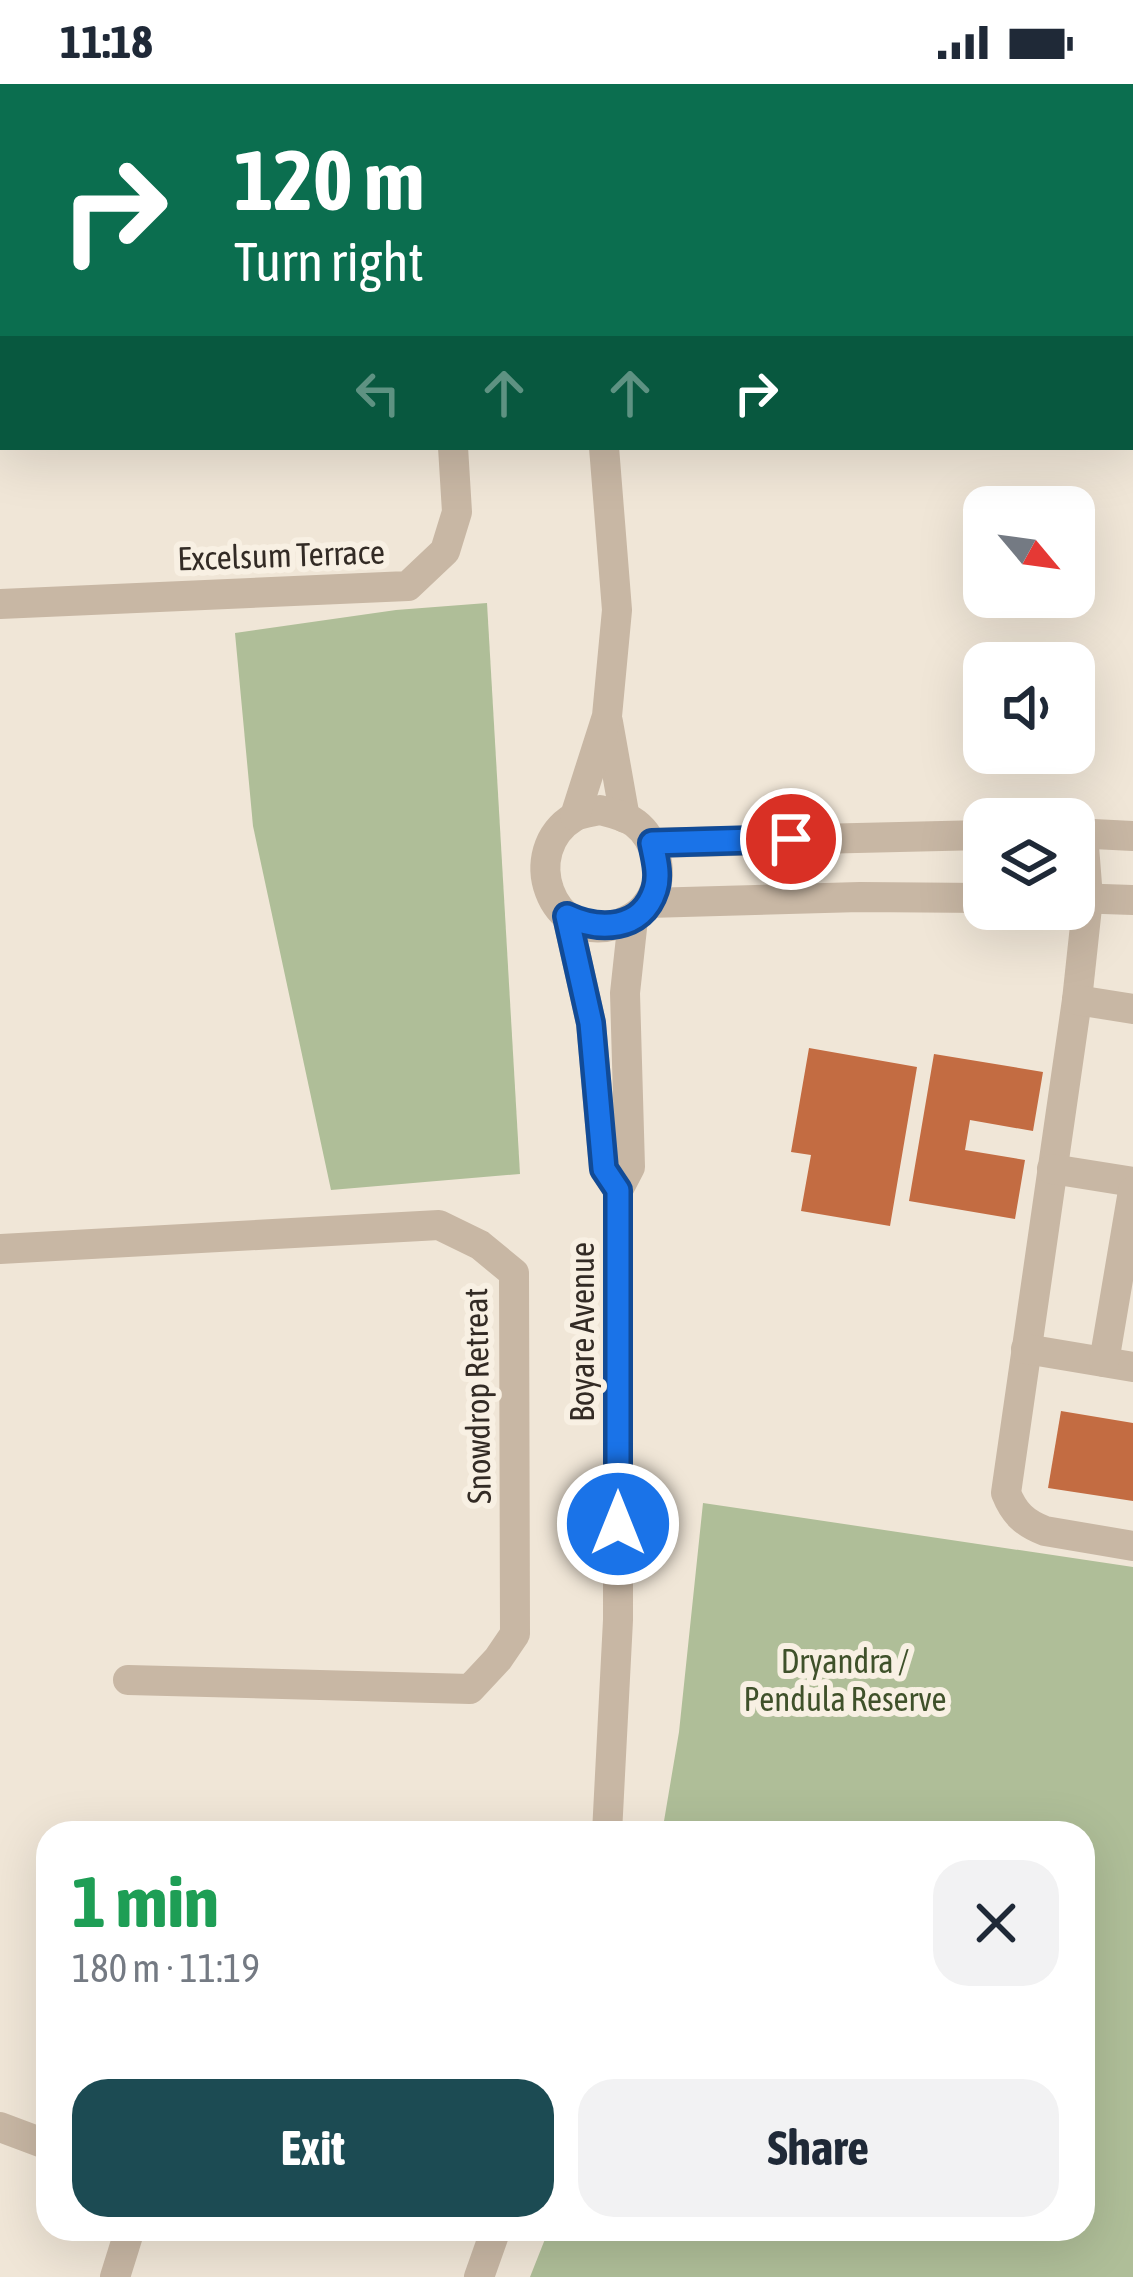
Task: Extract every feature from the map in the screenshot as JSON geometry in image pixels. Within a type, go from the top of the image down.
[{"type":"street","name":"Excelsum Terrace","points":[[0,604],[408,586],[446,551],[458,512],[452,450]]},
{"type":"street","points":[[604,450],[617,610],[607,716],[575,816],[550,843],[545,881],[553,902],[587,926],[608,927],[640,911],[860,897],[963,898]]},
{"type":"street","points":[[607,716],[625,818]]},
{"type":"street","points":[[575,816],[600,810],[625,818],[637,824],[652,843],[658,868],[655,891],[640,911]]},
{"type":"street","points":[[1095,834],[1133,836]]},
{"type":"street","points":[[652,843],[963,836]]},
{"type":"street","points":[[1095,899],[1133,900]]},
{"type":"street","name":"Boyare Avenue","points":[[608,1821],[618,1620],[618,1190],[630,1167],[625,993],[640,911]]},
{"type":"street","name":"Boyare Avenue","points":[[567,916],[591,1023],[604,1169],[618,1190]]},
{"type":"street","points":[[1080,930],[1077,1000],[1006,1493],[1021,1519],[1045,1531],[1133,1546]]},
{"type":"street","points":[[1077,1000],[1133,1009]]},
{"type":"street","points":[[1026,1348],[1119,1364],[1133,1187],[1052,1168]]},
{"type":"street","name":"Snowdrop Retreat","points":[[0,1250],[439,1225],[480,1245],[514,1273],[515,1634],[470,1689],[128,1680]]},
{"type":"street","points":[[0,2127],[36,2140]]},
{"type":"street","points":[[116,2277],[126,2241]]},
{"type":"green space","points":[[487,603],[520,1174],[331,1190],[253,826],[235,633],[396,610]]},
{"type":"green space","name":"Dryandra / Pendula Reserve","points":[[703,1503],[1133,1567],[1133,2277],[530,2277],[544,2241],[1095,2241],[1095,1821],[664,1821],[679,1732]]},
{"type":"building","points":[[809,1048],[917,1067],[890,1226],[801,1211],[811,1155],[791,1152]]},
{"type":"building","points":[[934,1054],[1043,1072],[1033,1131],[970,1120],[965,1150],[1025,1160],[1015,1219],[909,1201]]},
{"type":"building","points":[[1061,1411],[1133,1423],[1133,1501],[1048,1488]]},
{"type":"route","points":[[618,1524],[618,1190],[604,1169],[591,1023],[567,916],[587,926],[608,927],[633,919],[655,891],[658,868],[652,843],[791,839]]}]
